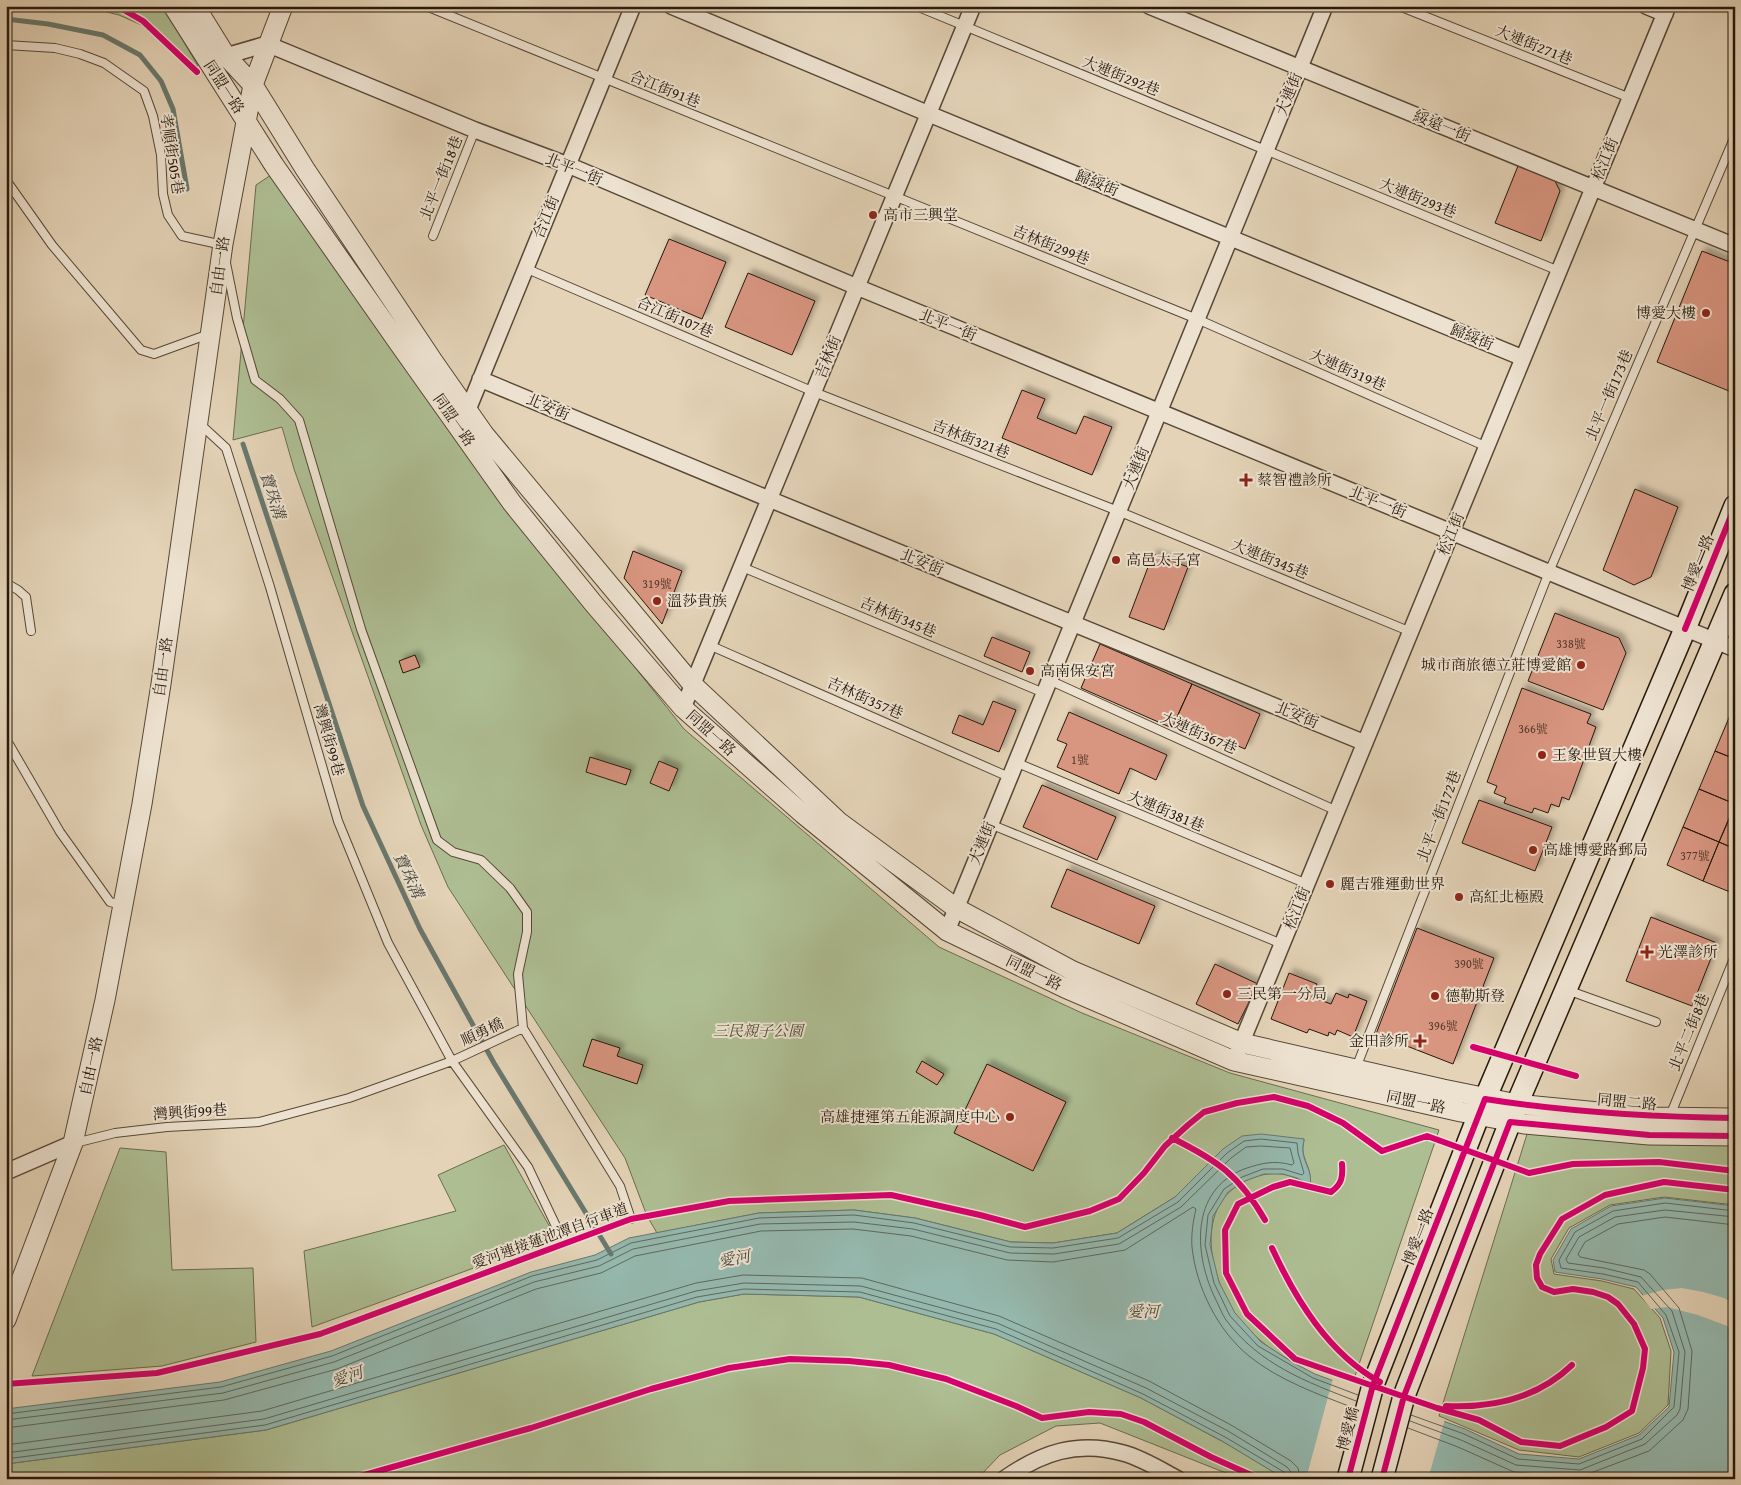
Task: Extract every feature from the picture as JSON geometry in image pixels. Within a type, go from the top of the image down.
[{"type":"main road","name":"博愛一路","points":[[1373,1385],[1482,1107],[1685,629],[1735,506]]},
{"type":"main road","points":[[1382,1479],[1404,1396],[1513,1113],[1735,594]]},
{"type":"main road","name":"博愛橋","points":[[1348,1479],[1373,1385]]},
{"type":"street","name":"同盟一路","points":[[173,6],[218,61],[252,85],[464,420],[512,503],[593,603],[683,708],[803,814],[946,931],[1065,988],[1234,1061],[1513,1113]]},
{"type":"street","name":"同盟一路","points":[[195,6],[245,120],[400,345],[464,420],[484,434],[693,685],[840,822],[956,908],[1073,971],[1242,1043],[1355,1070],[1482,1107]]},
{"type":"street","name":"自由一路","points":[[6,1320],[10,1300],[73,1144],[103,1010],[124,906],[160,694],[199,423],[222,244],[252,85],[283,6]]},
{"type":"street","name":"合江街","points":[[464,420],[633,6]]},
{"type":"street","name":"歸綏街","points":[[671,6],[928,114],[1523,358]]},
{"type":"street","name":"吉林街","points":[[683,708],[973,6]]},
{"type":"street","name":"綏遠一街","points":[[1149,6],[1735,246]]},
{"type":"street","name":"大連街","points":[[946,931],[1325,6]]},
{"type":"street","points":[[1646,6],[1666,10]]},
{"type":"street","name":"松江街","points":[[1234,1061],[1666,10]]},
{"type":"street","points":[[218,61],[267,44]]},
{"type":"street","name":"北平一街","points":[[267,44],[475,130],[568,166],[1735,649]]},
{"type":"street","name":"北安街","points":[[480,379],[1365,743]]},
{"type":"street","name":"同盟二路","points":[[1513,1113],[1735,1118]]},
{"type":"street","name":"同盟二路","points":[[1513,1113],[1649,1135],[1735,1136]]},
{"type":"street","points":[[6,1172],[73,1144]]},
{"type":"street","points":[[1004,1479],[1024,1465],[1052,1452],[1074,1448],[1098,1448],[1124,1453],[1178,1479]]},
{"type":"lane","name":"合江街91巷","points":[[426,6],[894,197]]},
{"type":"lane","name":"大連街292巷","points":[[916,6],[1266,151]]},
{"type":"lane","name":"大連街271巷","points":[[1399,6],[1630,98]]},
{"type":"lane","name":"孝順街505巷","points":[[6,45],[55,48],[80,54],[104,63],[144,91],[153,116],[161,155],[163,194],[168,216],[182,236],[222,244]]},
{"type":"lane","name":"北平一街18巷","points":[[433,236],[475,130]]},
{"type":"lane","name":"北平一街173巷","points":[[1549,572],[1735,136]]},
{"type":"lane","name":"大連街293巷","points":[[1266,151],[1559,270]]},
{"type":"lane","points":[[6,180],[52,245],[142,350],[154,354],[211,333]]},
{"type":"lane","name":"吉林街299巷","points":[[894,197],[1197,319]]},
{"type":"lane","points":[[222,244],[237,318],[255,380],[280,399],[299,420],[361,629],[437,840],[453,852],[481,860],[510,888],[526,912],[527,932],[518,974],[523,1028],[620,1186],[630,1220]]},
{"type":"lane","name":"合江街107巷","points":[[526,268],[814,392]]},
{"type":"lane","name":"大連街319巷","points":[[1197,319],[1487,447]]},
{"type":"lane","name":"吉林街321巷","points":[[814,392],[1118,511]]},
{"type":"lane","name":"灣興街99巷","points":[[199,423],[226,448],[270,587],[338,821],[388,944],[452,1061],[528,1167],[564,1243]]},
{"type":"lane","name":"大連街345巷","points":[[1118,511],[1411,632]]},
{"type":"lane","name":"吉林街345巷","points":[[742,567],[1046,686]]},
{"type":"lane","name":"北平一街172巷","points":[[1355,1070],[1549,572]]},
{"type":"lane","points":[[6,583],[18,590],[26,598],[31,631]]},
{"type":"lane","name":"吉林街357巷","points":[[709,645],[1009,777]]},
{"type":"lane","name":"大連街367巷","points":[[1046,686],[1337,811]]},
{"type":"lane","points":[[6,739],[60,832],[110,902],[124,906]]},
{"type":"lane","name":"大連街381巷","points":[[1016,762],[1307,884]]},
{"type":"lane","points":[[990,824],[1282,944]]},
{"type":"lane","name":"北平二街8巷","points":[[1670,1118],[1735,956]]},
{"type":"lane","points":[[1565,989],[1656,1022]]},
{"type":"lane","name":"順勇橋","points":[[452,1061],[523,1028]]},
{"type":"lane","name":"灣興街99巷","points":[[73,1144],[115,1133],[167,1127],[259,1122],[349,1098],[452,1061]]},
{"type":"green space","points":[[82,6],[163,6],[198,66],[186,64],[146,27],[119,15]]},
{"type":"green space","name":"三民親子公園","points":[[271,175],[560,573],[684,729],[939,947],[1082,1013],[1230,1073],[1439,1130],[1355,1376],[1306,1367],[1276,1352],[1260,1340],[1239,1319],[1225,1295],[1217,1276],[1211,1238],[1214,1219],[1221,1202],[1233,1188],[1252,1178],[1267,1174],[1288,1175],[1309,1185],[1309,1172],[1303,1150],[1304,1139],[1223,1149],[1175,1197],[1117,1233],[1053,1243],[1011,1242],[915,1218],[854,1210],[759,1213],[657,1233],[647,1216],[625,1158],[448,887],[421,825],[294,469],[282,427],[233,440],[256,185]]},
{"type":"green space","points":[[1528,1131],[1735,1135],[1735,1205],[1664,1197],[1610,1205],[1569,1228],[1551,1259],[1554,1274],[1602,1281],[1634,1289],[1660,1318],[1671,1351],[1668,1405],[1639,1433],[1579,1457],[1519,1450],[1439,1416]]},
{"type":"green space","points":[[504,1145],[556,1238],[312,1327],[304,1251],[456,1211],[438,1175]]},
{"type":"green space","points":[[120,1148],[166,1152],[172,1270],[253,1268],[256,1342],[162,1366],[32,1376]]},
{"type":"green space","points":[[744,1294],[859,1297],[994,1334],[1141,1398],[1229,1445],[1285,1479],[1241,1479],[1100,1423],[1056,1426],[1000,1455],[977,1479],[6,1479],[6,1464],[266,1430],[699,1302]]},
{"type":"water","name":"愛河","points":[[1261,1134],[1304,1139],[1304,1156],[1311,1180],[1310,1185],[1297,1178],[1283,1174],[1264,1174],[1245,1181],[1228,1192],[1213,1216],[1210,1245],[1219,1282],[1235,1313],[1261,1342],[1315,1374],[1465,1429],[1519,1454],[1579,1459],[1639,1435],[1669,1407],[1674,1352],[1663,1318],[1636,1287],[1602,1279],[1555,1272],[1553,1260],[1571,1229],[1611,1206],[1665,1198],[1735,1206],[1735,1479],[1285,1479],[1222,1441],[1141,1398],[994,1334],[859,1297],[744,1294],[699,1302],[266,1430],[6,1464],[6,1409],[220,1382],[331,1351],[531,1272],[595,1255],[629,1238],[759,1213],[854,1210],[915,1218],[1011,1242],[1053,1243],[1117,1233],[1175,1197],[1223,1149],[1242,1136]]},
{"type":"pier","points":[[1682,1288],[1724,1298],[1735,1304],[1735,1329],[1698,1315],[1667,1307],[1651,1309],[1641,1296],[1663,1290]]},
{"type":"pier","points":[[1333,1378],[1445,1419],[1428,1479],[1306,1479]]},
{"type":"building","points":[[1518,166],[1555,181],[1560,191],[1541,241],[1495,223]]},
{"type":"building","points":[[669,239],[726,262],[702,319],[645,295]]},
{"type":"building","name":"博愛大樓","points":[[1702,251],[1735,264],[1735,376],[1729,391],[1657,362]]},
{"type":"building","points":[[748,273],[815,301],[792,355],[725,327]]},
{"type":"building","points":[[1022,390],[1045,399],[1037,418],[1076,434],[1084,416],[1112,427],[1092,475],[1002,438]]},
{"type":"building","points":[[1635,489],[1678,507],[1651,577],[1634,585],[1603,570]]},
{"type":"building","name":"溫莎貴族","points":[[633,551],[682,571],[662,624],[624,578]]},
{"type":"building","points":[[1153,554],[1188,567],[1164,630],[1129,617]]},
{"type":"building","points":[[1555,613],[1619,638],[1626,653],[1603,710],[1528,681]]},
{"type":"building","points":[[992,637],[1030,652],[1022,672],[984,656]]},
{"type":"building","points":[[1100,644],[1192,684],[1172,728],[1081,688]]},
{"type":"building","points":[[415,655],[420,667],[403,673],[399,661]]},
{"type":"building","points":[[1192,684],[1260,714],[1245,749],[1176,719]]},
{"type":"building","name":"王象世貿大樓","points":[[1522,688],[1591,714],[1587,723],[1596,727],[1569,800],[1562,797],[1559,807],[1551,804],[1548,813],[1534,808],[1532,813],[1504,803],[1506,798],[1494,793],[1497,786],[1487,782]]},
{"type":"building","points":[[993,701],[1016,710],[999,752],[952,733],[959,715],[983,725]]},
{"type":"building","points":[[1069,712],[1167,755],[1156,780],[1130,768],[1119,794],[1057,767],[1067,744],[1057,740]]},
{"type":"building","points":[[1731,713],[1735,714],[1735,759],[1715,751]]},
{"type":"building","points":[[1715,751],[1735,759],[1735,804],[1699,789]]},
{"type":"building","points":[[590,757],[631,770],[626,785],[586,772]]},
{"type":"building","points":[[659,761],[678,769],[669,791],[650,783]]},
{"type":"building","points":[[1042,785],[1116,817],[1097,860],[1023,827]]},
{"type":"building","points":[[1699,789],[1735,804],[1719,842],[1683,827]]},
{"type":"building","points":[[1479,800],[1552,827],[1535,871],[1462,843]]},
{"type":"building","points":[[1735,806],[1735,849],[1719,842]]},
{"type":"building","points":[[1683,827],[1719,842],[1703,881],[1667,865]]},
{"type":"building","points":[[1719,842],[1735,849],[1735,894],[1703,881]]},
{"type":"building","points":[[1067,869],[1155,906],[1139,944],[1051,907]]},
{"type":"building","points":[[1651,917],[1717,943],[1692,1006],[1626,981]]},
{"type":"building","name":"德勒斯登","points":[[1417,928],[1494,958],[1453,1064],[1376,1034]]},
{"type":"building","name":"三民第一分局","points":[[1215,964],[1258,984],[1238,1024],[1196,1004]]},
{"type":"building","points":[[1289,973],[1317,984],[1312,997],[1331,1004],[1336,993],[1348,998],[1349,994],[1367,1001],[1353,1037],[1337,1030],[1335,1035],[1329,1032],[1328,1036],[1309,1029],[1307,1033],[1271,1019]]},
{"type":"building","points":[[592,1039],[620,1048],[617,1056],[643,1065],[637,1084],[583,1066]]},
{"type":"building","points":[[922,1061],[944,1074],[937,1085],[916,1072]]},
{"type":"building","name":"高雄捷運第五能源調度中心","points":[[987,1064],[1066,1102],[1033,1171],[954,1133]]},
{"type":"waterway","name":"寶珠溝","points":[[6,19],[48,24],[103,35],[140,55],[161,81],[173,109],[187,189]]},
{"type":"waterway","name":"寶珠溝","points":[[243,444],[363,806],[420,929],[494,1063],[611,1254]]},
{"type":"cycle path","points":[[117,6],[143,21],[197,72]]},
{"type":"cycle path","points":[[1685,629],[1735,506]]},
{"type":"cycle path","points":[[1473,1047],[1576,1076]]},
{"type":"cycle path","name":"愛河連接蓮池潭自行車道","points":[[6,1384],[157,1373],[320,1334],[631,1219],[729,1201],[891,1195],[1025,1227],[1090,1211],[1119,1199],[1144,1173],[1165,1146],[1204,1112],[1237,1103],[1274,1097],[1308,1106],[1343,1123],[1382,1151],[1427,1136],[1529,1173],[1573,1164],[1659,1162],[1735,1171]]},
{"type":"cycle path","points":[[1348,1479],[1373,1385],[1485,1099],[1610,1113],[1735,1118]]},
{"type":"cycle path","points":[[1382,1479],[1404,1396],[1510,1122],[1649,1135],[1735,1136]]},
{"type":"cycle path","points":[[1172,1138],[1202,1154],[1226,1171],[1246,1191],[1265,1220]]},
{"type":"cycle path","points":[[1342,1164],[1341,1180],[1338,1186],[1331,1192],[1290,1182],[1273,1187],[1238,1204],[1225,1230],[1226,1273],[1247,1314],[1295,1359],[1437,1408],[1479,1420],[1521,1442],[1560,1446],[1606,1427],[1632,1411],[1643,1368],[1645,1349],[1634,1324],[1618,1304],[1608,1297],[1593,1292],[1573,1289],[1554,1292],[1542,1287],[1537,1278],[1536,1265],[1540,1254],[1562,1219],[1605,1195],[1664,1182],[1735,1190]]},
{"type":"cycle path","points":[[1272,1248],[1281,1268],[1316,1324],[1345,1357],[1380,1382]]},
{"type":"cycle path","points":[[350,1479],[531,1428],[651,1389],[729,1368],[790,1359],[849,1361],[889,1365],[946,1379],[1042,1418],[1089,1412],[1121,1414],[1144,1422],[1211,1457],[1260,1479]]},
{"type":"cycle path","points":[[1446,1406],[1480,1405],[1514,1399],[1544,1386],[1572,1365]]},
{"type":"place","name":"高市三興堂","points":[[873,215]]},
{"type":"place","name":"博愛大樓","points":[[1706,313]]},
{"type":"place","name":"蔡智禮診所","points":[[1246,480]]},
{"type":"place","name":"高邑太子宮","points":[[1116,560]]},
{"type":"place","name":"溫莎貴族","points":[[657,601]]},
{"type":"place","name":"城市商旅德立莊博愛館","points":[[1581,665]]},
{"type":"place","name":"高南保安宮","points":[[1030,671]]},
{"type":"place","name":"王象世貿大樓","points":[[1542,755]]},
{"type":"place","name":"高雄博愛路郵局","points":[[1533,850]]},
{"type":"place","name":"麗吉雅運動世界","points":[[1330,884]]},
{"type":"place","name":"高紅北極殿","points":[[1459,897]]},
{"type":"place","name":"光澤診所","points":[[1647,952]]},
{"type":"place","name":"三民第一分局","points":[[1227,994]]},
{"type":"place","name":"德勒斯登","points":[[1435,996]]},
{"type":"place","name":"金田診所","points":[[1420,1041]]},
{"type":"place","name":"高雄捷運第五能源調度中心","points":[[1010,1117]]}]
